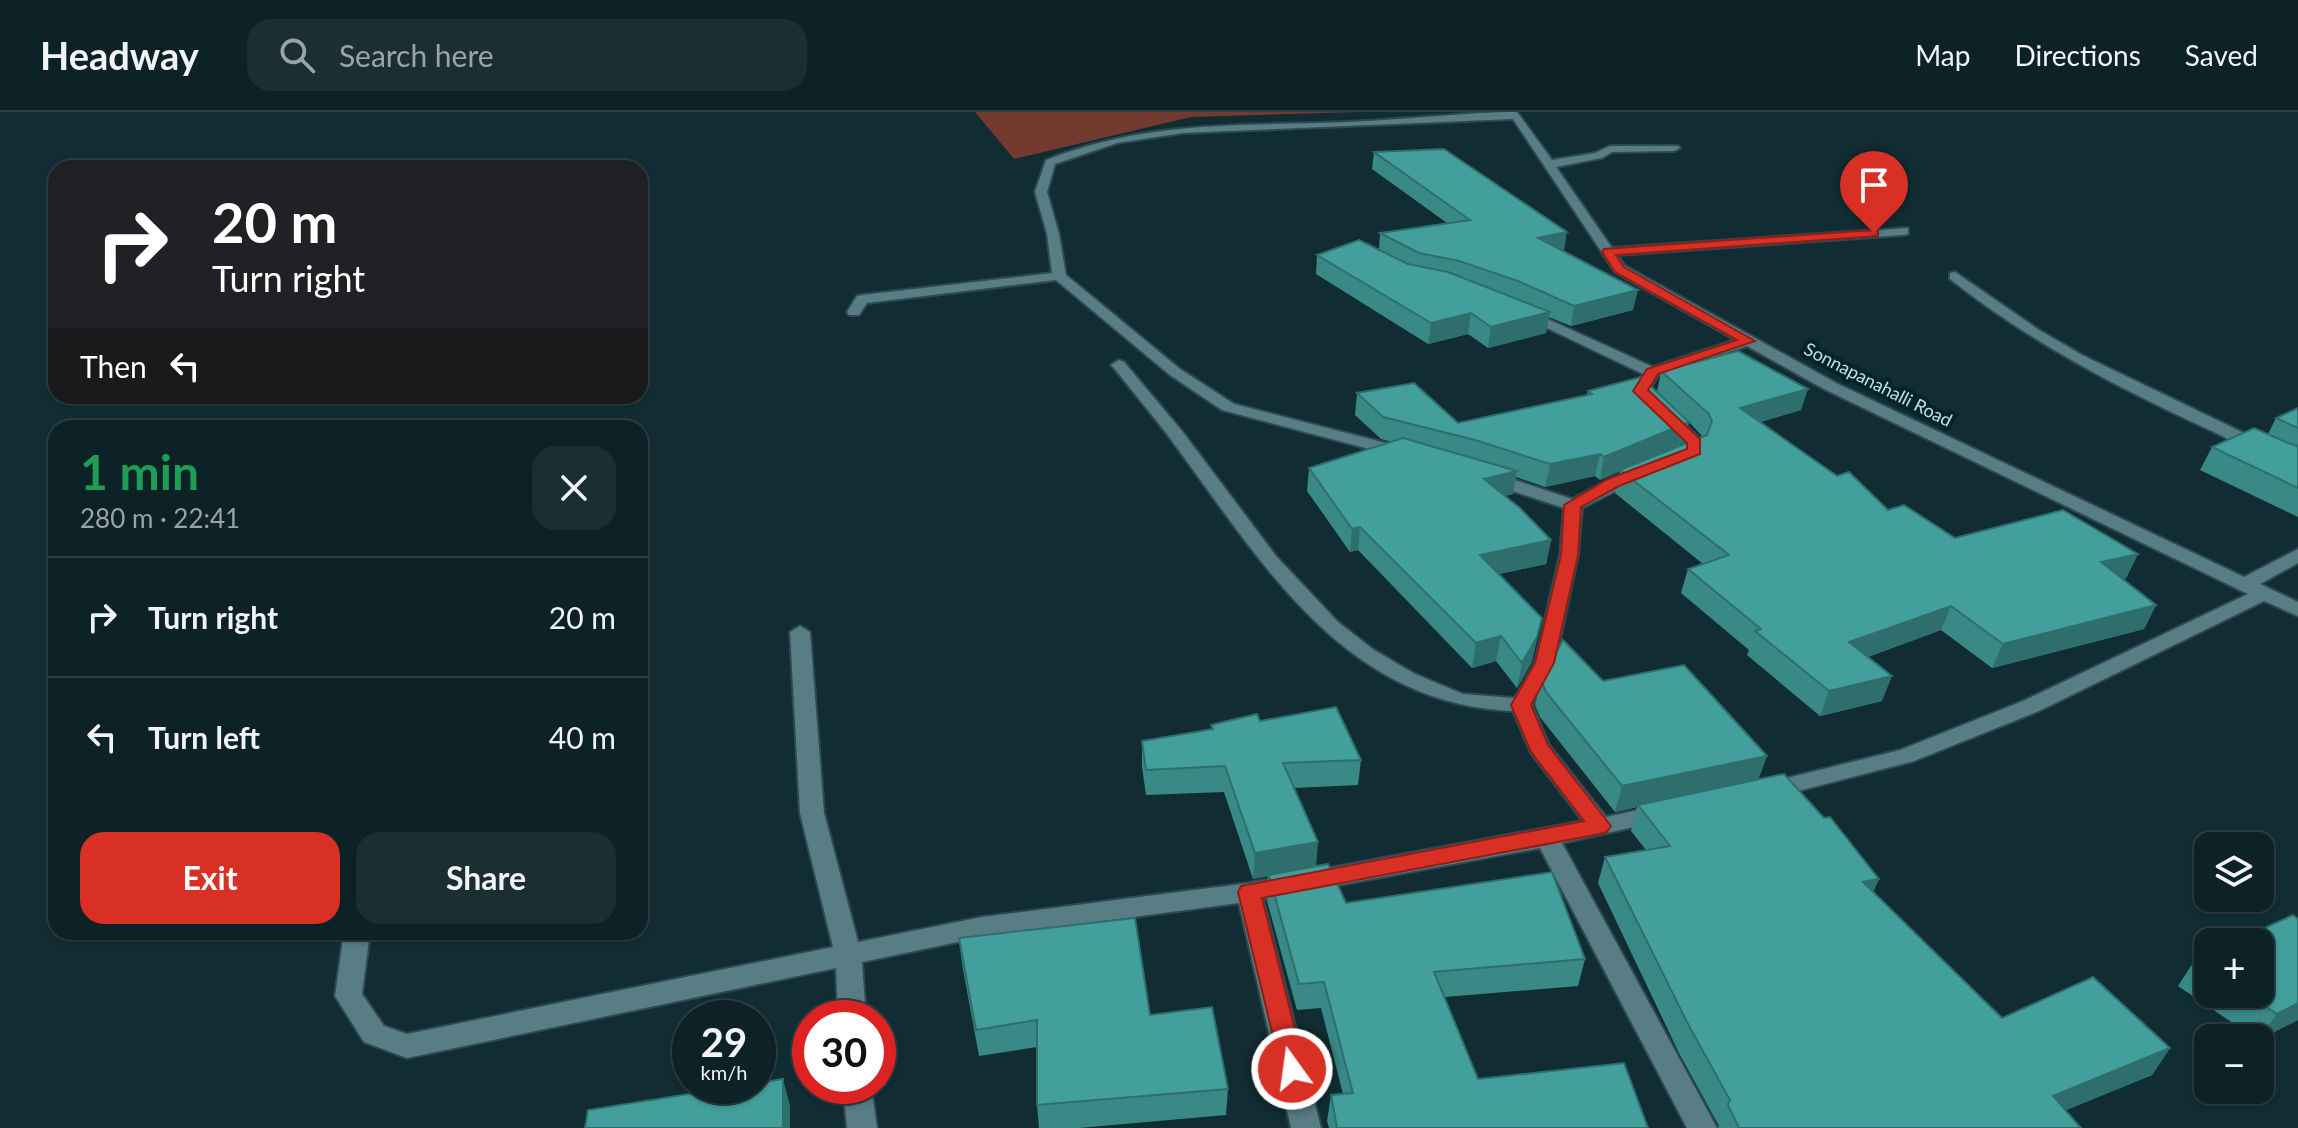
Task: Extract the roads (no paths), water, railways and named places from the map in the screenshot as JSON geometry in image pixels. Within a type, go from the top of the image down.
[{"type":"street","name":"Sonnapanahalli Road","points":[[1513,114],[1551,164],[1620,269],[1830,386],[2298,610]]},
{"type":"street","points":[[1059,276],[1053,234],[1041,192],[1050,162],[1075,150],[1136,134],[1205,126],[1390,124],[1513,114]]},
{"type":"street","points":[[1551,164],[1598,156],[1610,149],[1674,148]]},
{"type":"street","points":[[1608,252],[1903,231]]},
{"type":"street","points":[[854,312],[862,299],[1059,276],[1175,372],[1228,407],[1419,458]]},
{"type":"street","points":[[1955,276],[1995,310],[2082,361],[2298,465]]},
{"type":"street","points":[[1509,307],[1652,372]]},
{"type":"street","points":[[1478,474],[1573,505],[1613,483],[1694,451],[1695,442],[1641,391],[1652,372],[1748,341]]},
{"type":"street","points":[[1119,365],[1183,444],[1238,523],[1297,594],[1340,637],[1403,674],[1457,699],[1521,705]]},
{"type":"street","points":[[1521,705],[1545,663],[1569,555],[1573,505]]},
{"type":"street","points":[[1740,796],[1906,756],[2031,706],[2254,589],[2298,555]]},
{"type":"street","points":[[800,632],[812,813],[848,954],[851,1000]]},
{"type":"street","points":[[1521,705],[1539,748],[1600,826]]},
{"type":"street","points":[[356,940],[348,996],[374,1034],[407,1046],[982,927],[1249,892],[1547,838],[1677,810]]},
{"type":"street","points":[[1547,838],[1702,1128]]},
{"type":"street","points":[[1249,892],[1306,1128]]},
{"type":"street","points":[[859,1104],[862,1128]]}]
